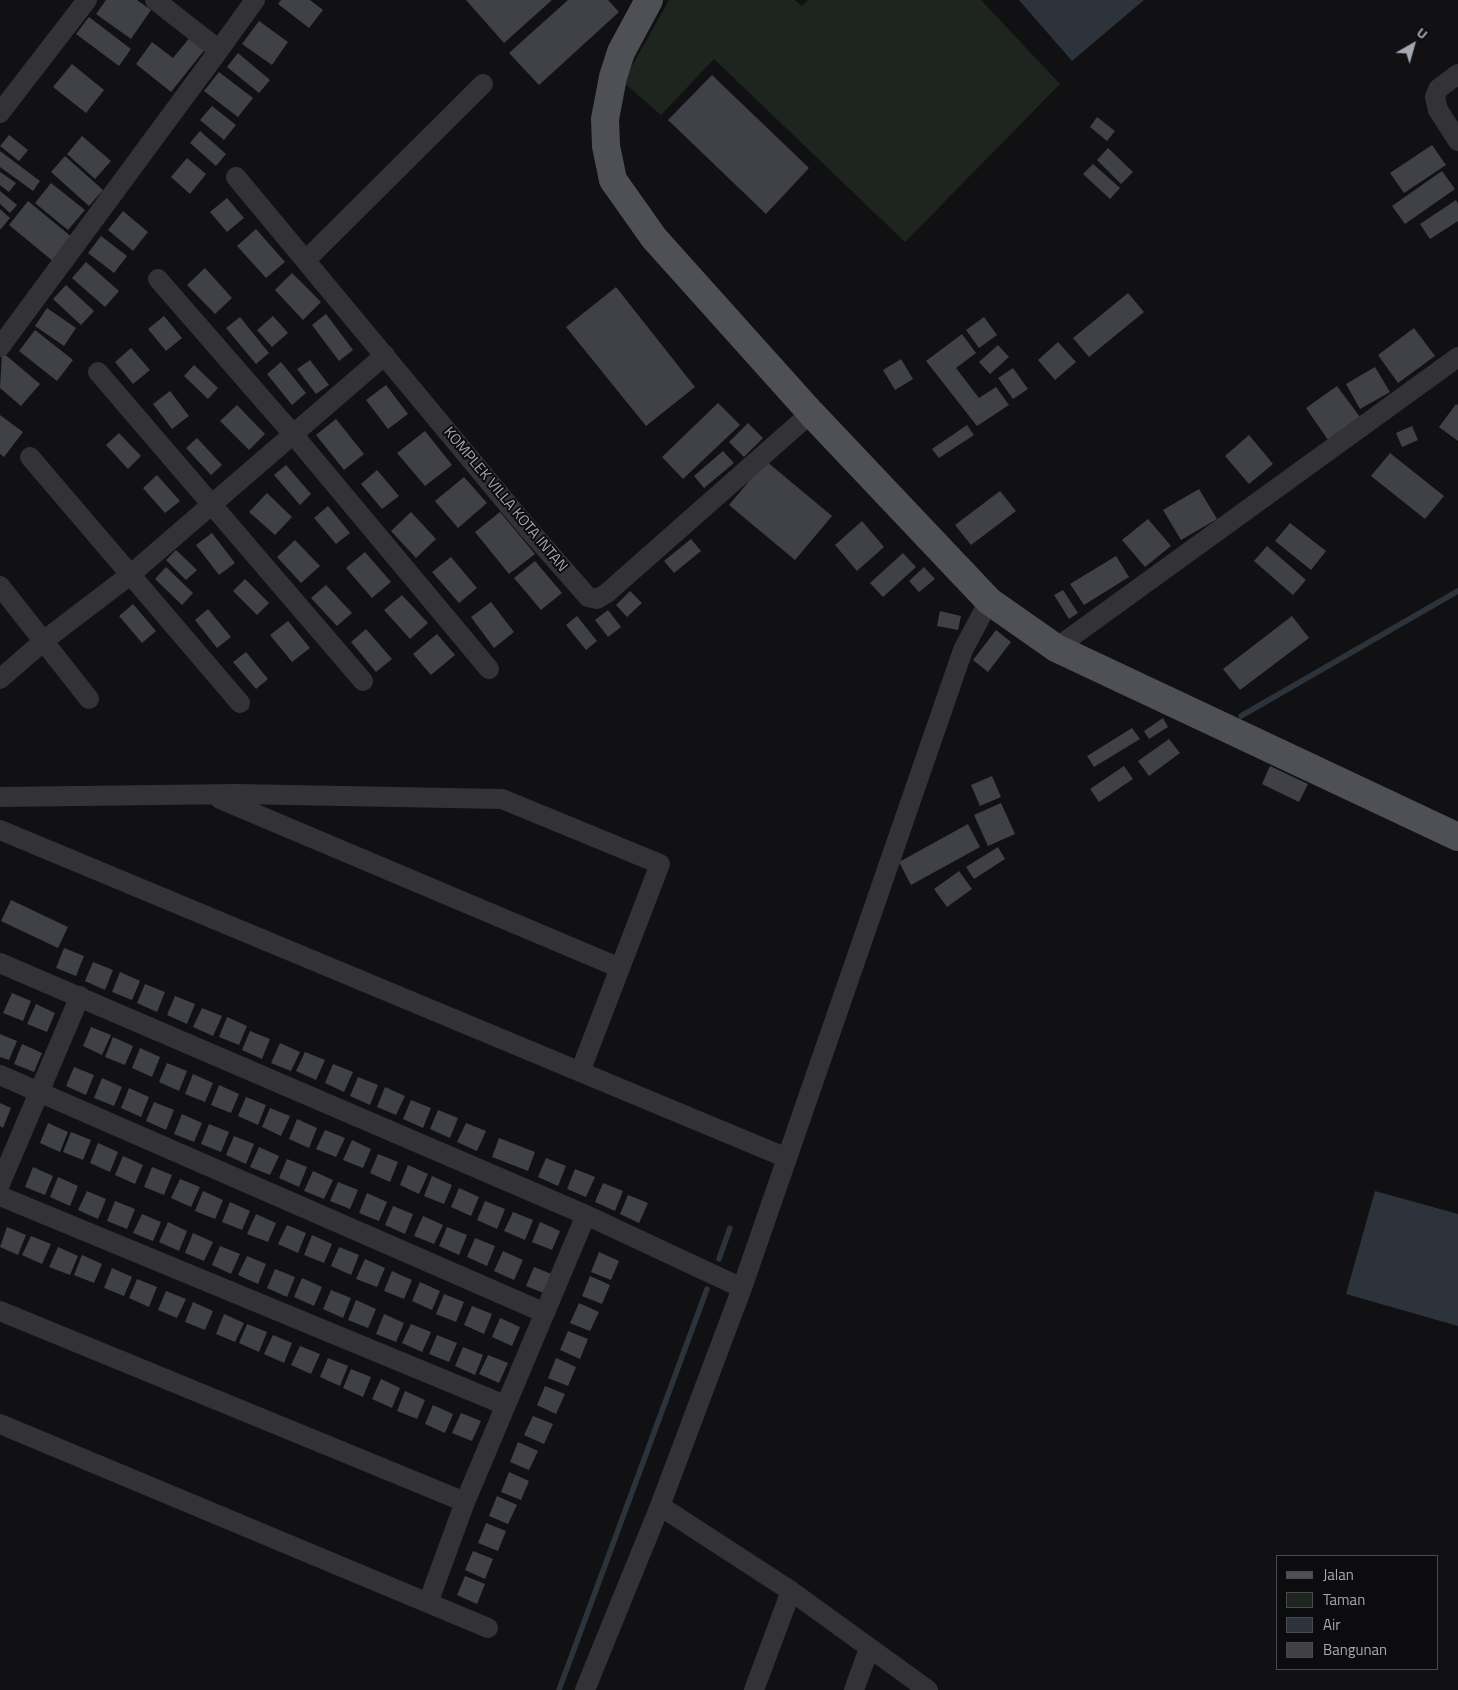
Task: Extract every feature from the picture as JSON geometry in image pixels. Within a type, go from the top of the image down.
[{"type":"main road","points":[[649,0],[621,52],[613,77],[605,119],[606,146],[613,180],[654,238],[810,413],[989,600],[1056,648],[1458,837]]},
{"type":"street","points":[[0,113],[86,0]]},
{"type":"street","points":[[155,0],[219,50]]},
{"type":"street","points":[[0,348],[255,0]]},
{"type":"street","points":[[1458,74],[1438,89],[1435,97],[1438,110],[1458,141]]},
{"type":"street","points":[[306,260],[483,84]]},
{"type":"street","name":"KOMPLEK VILLA KOTA INTAN","points":[[236,177],[588,598],[597,599],[607,593],[810,413]]},
{"type":"street","points":[[158,279],[292,433],[489,669]]},
{"type":"street","points":[[0,679],[43,641],[130,575],[211,506],[292,433],[385,355]]},
{"type":"street","points":[[1056,648],[1458,357]]},
{"type":"street","points":[[98,372],[363,681]]},
{"type":"street","points":[[30,457],[240,703]]},
{"type":"street","points":[[0,586],[89,699]]},
{"type":"street","points":[[585,1690],[660,1506],[742,1288],[963,650],[989,600]]},
{"type":"street","points":[[0,797],[211,795],[502,799],[660,864],[580,1072]]},
{"type":"street","points":[[211,795],[620,968]]},
{"type":"street","points":[[0,830],[787,1158]]},
{"type":"street","points":[[0,963],[586,1215],[742,1288]]},
{"type":"street","points":[[0,1184],[80,996]]},
{"type":"street","points":[[0,1075],[39,1091],[119,1129],[545,1313]]},
{"type":"street","points":[[0,1196],[506,1405]]},
{"type":"street","points":[[428,1603],[465,1502],[586,1215]]},
{"type":"street","points":[[0,1310],[465,1502]]},
{"type":"street","points":[[0,1424],[488,1628]]},
{"type":"street","points":[[660,1506],[791,1591],[928,1690]]},
{"type":"street","points":[[754,1690],[791,1591]]},
{"type":"street","points":[[854,1690],[869,1649]]},
{"type":"green space","points":[[669,0],[795,0],[802,6],[808,0],[981,0],[1060,84],[905,242],[714,59],[661,115],[623,82]]},
{"type":"water","points":[[1019,0],[1144,0],[1072,61]]},
{"type":"water","points":[[1375,1191],[1458,1214],[1458,1326],[1346,1294]]},
{"type":"building","points":[[106,0],[137,0],[151,10],[131,39],[96,14]]},
{"type":"building","points":[[281,0],[310,0],[323,10],[309,28],[278,4]]},
{"type":"building","points":[[466,0],[552,0],[504,43]]},
{"type":"building","points":[[568,0],[608,0],[619,12],[539,85],[509,53]]},
{"type":"building","points":[[89,17],[131,49],[119,66],[76,34]]},
{"type":"building","points":[[259,21],[288,42],[272,65],[242,44]]},
{"type":"building","points":[[191,36],[206,48],[171,92],[136,64],[152,42],[173,58]]},
{"type":"building","points":[[238,53],[270,80],[259,93],[227,67]]},
{"type":"building","points":[[72,64],[104,90],[86,113],[53,87]]},
{"type":"building","points":[[219,72],[253,98],[238,117],[204,91]]},
{"type":"building","points":[[712,75],[809,168],[766,214],[668,120]]},
{"type":"building","points":[[212,106],[236,125],[224,140],[200,120]]},
{"type":"building","points":[[1097,117],[1115,131],[1107,141],[1090,127]]},
{"type":"building","points":[[200,131],[226,154],[216,166],[190,143]]},
{"type":"building","points":[[9,135],[28,150],[19,161],[0,146]]},
{"type":"building","points":[[82,136],[111,161],[95,179],[67,154]]},
{"type":"building","points":[[1432,145],[1446,165],[1404,193],[1390,173]]},
{"type":"building","points":[[1108,148],[1133,172],[1121,184],[1097,160]]},
{"type":"building","points":[[0,151],[40,181],[33,191],[0,167]]},
{"type":"building","points":[[65,156],[103,190],[89,206],[51,172]]},
{"type":"building","points":[[187,158],[206,174],[190,194],[171,177]]},
{"type":"building","points":[[1093,164],[1120,188],[1110,199],[1083,174]]},
{"type":"building","points":[[1442,171],[1455,189],[1405,224],[1392,206]]},
{"type":"building","points":[[0,172],[16,183],[9,192],[0,185]]},
{"type":"building","points":[[51,183],[85,210],[68,230],[35,203]]},
{"type":"building","points":[[0,191],[17,205],[10,213],[0,204]]},
{"type":"building","points":[[227,198],[244,218],[227,232],[210,212]]},
{"type":"building","points":[[1456,200],[1458,204],[1458,221],[1430,239],[1420,224]]},
{"type":"building","points":[[28,201],[73,238],[54,262],[9,225]]},
{"type":"building","points":[[0,209],[10,218],[0,230]]},
{"type":"building","points":[[123,211],[148,232],[133,251],[108,230]]},
{"type":"building","points":[[256,229],[285,262],[266,278],[237,246]]},
{"type":"building","points":[[101,236],[127,256],[114,273],[88,253]]},
{"type":"building","points":[[86,262],[119,291],[105,307],[72,278]]},
{"type":"building","points":[[205,268],[232,298],[215,314],[187,285]]},
{"type":"building","points":[[292,273],[321,302],[303,320],[275,290]]},
{"type":"building","points":[[66,285],[94,311],[81,325],[53,299]]},
{"type":"building","points":[[616,287],[695,387],[646,426],[566,327]]},
{"type":"building","points":[[1128,293],[1144,312],[1089,357],[1073,338]]},
{"type":"building","points":[[47,308],[76,328],[64,346],[35,326]]},
{"type":"building","points":[[326,314],[353,350],[339,361],[312,325]]},
{"type":"building","points":[[164,316],[182,338],[166,351],[148,329]]},
{"type":"building","points":[[273,316],[288,333],[272,347],[257,330]]},
{"type":"building","points":[[240,317],[269,353],[256,364],[226,328]]},
{"type":"building","points":[[984,317],[997,335],[979,348],[966,330]]},
{"type":"building","points":[[1414,328],[1435,356],[1398,383],[1378,355]]},
{"type":"building","points":[[35,330],[73,360],[57,381],[19,351]]},
{"type":"building","points":[[962,334],[976,353],[956,368],[979,398],[996,387],[1009,405],[977,426],[926,361]]},
{"type":"building","points":[[1058,342],[1076,362],[1055,380],[1038,360]]},
{"type":"building","points":[[998,345],[1009,357],[990,374],[979,362]]},
{"type":"building","points":[[131,348],[150,370],[133,384],[115,362]]},
{"type":"building","points":[[2,352],[40,384],[21,406],[0,388]]},
{"type":"building","points":[[901,359],[913,379],[895,390],[883,370]]},
{"type":"building","points":[[310,360],[329,385],[316,394],[297,369]]},
{"type":"building","points":[[281,362],[306,393],[292,405],[267,374]]},
{"type":"building","points":[[194,365],[218,388],[208,399],[184,376]]},
{"type":"building","points":[[1375,367],[1390,392],[1360,409],[1346,384]]},
{"type":"building","points":[[1013,368],[1028,389],[1013,399],[998,378]]},
{"type":"building","points":[[386,385],[408,414],[388,429],[366,400]]},
{"type":"building","points":[[1337,386],[1360,417],[1328,440],[1306,408]]},
{"type":"building","points":[[170,391],[189,416],[172,429],[153,404]]},
{"type":"building","points":[[718,403],[740,425],[683,479],[662,457]]},
{"type":"building","points":[[1456,404],[1458,405],[1458,441],[1439,427]]},
{"type":"building","points":[[237,405],[265,434],[249,450],[220,421]]},
{"type":"building","points":[[0,415],[23,432],[4,457],[0,454]]},
{"type":"building","points":[[336,419],[364,454],[344,470],[316,435]]},
{"type":"building","points":[[748,423],[763,438],[744,457],[729,442]]},
{"type":"building","points":[[967,425],[974,435],[939,458],[932,449]]},
{"type":"building","points":[[1412,426],[1418,440],[1402,447],[1396,433]]},
{"type":"building","points":[[425,431],[452,465],[425,486],[397,453]]},
{"type":"building","points":[[119,433],[141,456],[128,469],[106,445]]},
{"type":"building","points":[[1249,435],[1273,464],[1249,484],[1225,456]]},
{"type":"building","points":[[197,438],[222,465],[211,475],[186,448]]},
{"type":"building","points":[[723,451],[734,463],[704,488],[694,476]]},
{"type":"building","points":[[1390,453],[1444,496],[1425,519],[1371,476]]},
{"type":"building","points":[[766,461],[832,516],[795,560],[729,505]]},
{"type":"building","points":[[286,465],[311,494],[300,505],[274,475]]},
{"type":"building","points":[[377,470],[399,496],[382,509],[361,484]]},
{"type":"building","points":[[157,475],[180,501],[165,513],[143,488]]},
{"type":"building","points":[[464,477],[487,503],[458,528],[435,501]]},
{"type":"building","points":[[1199,489],[1217,519],[1181,540],[1163,510]]},
{"type":"building","points":[[1000,491],[1016,511],[971,545],[955,525]]},
{"type":"building","points":[[267,493],[292,517],[275,535],[249,512]]},
{"type":"building","points":[[328,506],[350,533],[336,544],[314,518]]},
{"type":"building","points":[[411,512],[436,539],[416,558],[391,531]]},
{"type":"building","points":[[500,512],[535,554],[509,574],[475,532]]},
{"type":"building","points":[[1148,519],[1171,546],[1145,567],[1122,540]]},
{"type":"building","points":[[862,521],[884,547],[857,571],[835,545]]},
{"type":"building","points":[[1290,523],[1326,551],[1311,570],[1275,541]]},
{"type":"building","points":[[212,533],[235,563],[219,575],[196,545]]},
{"type":"building","points":[[691,539],[701,551],[674,573],[664,561]]},
{"type":"building","points":[[295,540],[320,566],[301,583],[277,557]]},
{"type":"building","points":[[1267,546],[1306,580],[1293,595],[1254,561]]},
{"type":"building","points":[[176,550],[197,570],[186,580],[166,560]]},
{"type":"building","points":[[365,552],[391,582],[372,598],[346,568]]},
{"type":"building","points":[[903,553],[916,567],[883,597],[870,583]]},
{"type":"building","points":[[1116,556],[1129,577],[1084,605],[1070,584]]},
{"type":"building","points":[[451,557],[477,588],[459,603],[432,572]]},
{"type":"building","points":[[535,561],[562,593],[541,610],[514,578]]},
{"type":"building","points":[[166,567],[193,593],[182,605],[155,579]]},
{"type":"building","points":[[924,567],[935,579],[919,592],[909,581]]},
{"type":"building","points":[[245,579],[269,603],[257,615],[233,591]]},
{"type":"building","points":[[326,585],[352,613],[337,626],[311,598]]},
{"type":"building","points":[[1063,590],[1078,613],[1069,619],[1054,595]]},
{"type":"building","points":[[630,591],[642,603],[627,617],[616,605]]},
{"type":"building","points":[[402,595],[428,623],[410,639],[384,610]]},
{"type":"building","points":[[491,602],[514,632],[494,648],[471,617]]},
{"type":"building","points":[[133,604],[156,631],[142,643],[119,616]]},
{"type":"building","points":[[208,609],[231,637],[217,648],[195,620]]},
{"type":"building","points":[[608,610],[621,627],[608,637],[595,620]]},
{"type":"building","points":[[940,611],[961,616],[958,630],[937,626]]},
{"type":"building","points":[[577,616],[597,641],[586,650],[566,625]]},
{"type":"building","points":[[1292,616],[1309,638],[1240,690],[1223,669]]},
{"type":"building","points":[[288,621],[310,648],[292,662],[270,635]]},
{"type":"building","points":[[366,629],[392,659],[376,672],[351,642]]},
{"type":"building","points":[[996,630],[1011,642],[988,672],[973,660]]},
{"type":"building","points":[[437,634],[455,655],[431,675],[413,654]]},
{"type":"building","points":[[246,652],[268,679],[256,689],[233,662]]},
{"type":"building","points":[[1163,718],[1168,727],[1149,739],[1144,731]]},
{"type":"building","points":[[1132,728],[1140,739],[1094,767],[1087,756]]},
{"type":"building","points":[[1169,739],[1180,753],[1149,776],[1138,761]]},
{"type":"building","points":[[1124,766],[1133,779],[1099,802],[1090,789]]},
{"type":"building","points":[[1270,766],[1308,784],[1299,802],[1262,784]]},
{"type":"building","points":[[992,776],[1001,797],[980,806],[971,785]]},
{"type":"building","points":[[1001,803],[1015,834],[988,846],[974,815]]},
{"type":"building","points":[[968,824],[980,847],[911,885],[899,862]]},
{"type":"building","points":[[998,847],[1005,859],[974,879],[966,867]]},
{"type":"building","points":[[959,871],[972,889],[947,907],[934,889]]},
{"type":"building","points":[[11,900],[68,927],[58,948],[1,921]]},
{"type":"building","points":[[64,948],[84,956],[76,976],[56,968]]},
{"type":"building","points":[[93,962],[113,970],[105,990],[85,981]]},
{"type":"building","points":[[120,972],[140,981],[132,1000],[112,992]]},
{"type":"building","points":[[145,984],[165,992],[157,1012],[137,1003]]},
{"type":"building","points":[[12,993],[31,1001],[23,1021],[3,1013]]},
{"type":"building","points":[[175,996],[195,1004],[187,1024],[167,1015]]},
{"type":"building","points":[[36,1004],[55,1013],[47,1032],[27,1024]]},
{"type":"building","points":[[202,1008],[222,1016],[213,1036],[193,1027]]},
{"type":"building","points":[[227,1017],[247,1026],[239,1045],[219,1037]]},
{"type":"building","points":[[91,1027],[111,1035],[102,1055],[83,1046]]},
{"type":"building","points":[[250,1031],[270,1039],[262,1059],[242,1050]]},
{"type":"building","points":[[0,1034],[17,1041],[9,1060],[0,1057]]},
{"type":"building","points":[[113,1037],[133,1046],[125,1065],[105,1057]]},
{"type":"building","points":[[280,1043],[300,1052],[291,1071],[271,1063]]},
{"type":"building","points":[[22,1044],[42,1053],[34,1072],[14,1064]]},
{"type":"building","points":[[140,1048],[160,1057],[152,1077],[132,1068]]},
{"type":"building","points":[[305,1052],[325,1060],[316,1080],[296,1071]]},
{"type":"building","points":[[167,1063],[187,1071],[179,1091],[159,1082]]},
{"type":"building","points":[[333,1064],[353,1072],[344,1092],[325,1083]]},
{"type":"building","points":[[74,1067],[94,1075],[86,1095],[66,1086]]},
{"type":"building","points":[[193,1074],[213,1083],[205,1102],[185,1094]]},
{"type":"building","points":[[358,1077],[378,1085],[370,1105],[350,1096]]},
{"type":"building","points":[[102,1078],[122,1087],[114,1106],[94,1098]]},
{"type":"building","points":[[219,1085],[239,1094],[231,1113],[211,1105]]},
{"type":"building","points":[[385,1087],[405,1096],[396,1115],[377,1107]]},
{"type":"building","points":[[129,1088],[149,1097],[141,1117],[121,1108]]},
{"type":"building","points":[[246,1097],[266,1105],[258,1125],[238,1116]]},
{"type":"building","points":[[411,1100],[431,1108],[423,1128],[403,1119]]},
{"type":"building","points":[[154,1102],[174,1110],[166,1130],[146,1121]]},
{"type":"building","points":[[0,1103],[11,1108],[3,1128],[0,1126]]},
{"type":"building","points":[[270,1108],[290,1116],[281,1136],[262,1127]]},
{"type":"building","points":[[438,1110],[458,1118],[450,1138],[430,1129]]},
{"type":"building","points":[[182,1114],[202,1123],[194,1142],[174,1134]]},
{"type":"building","points":[[297,1119],[317,1128],[309,1148],[289,1139]]},
{"type":"building","points":[[48,1123],[68,1132],[60,1152],[40,1143]]},
{"type":"building","points":[[466,1123],[486,1131],[477,1151],[457,1142]]},
{"type":"building","points":[[209,1124],[229,1132],[221,1152],[201,1144]]},
{"type":"building","points":[[325,1130],[345,1138],[336,1157],[316,1149]]},
{"type":"building","points":[[71,1132],[91,1140],[83,1160],[63,1152]]},
{"type":"building","points":[[234,1136],[254,1144],[246,1164],[226,1155]]},
{"type":"building","points":[[499,1138],[535,1152],[528,1171],[492,1157]]},
{"type":"building","points":[[352,1140],[371,1149],[363,1168],[343,1160]]},
{"type":"building","points":[[98,1143],[118,1152],[110,1172],[90,1163]]},
{"type":"building","points":[[259,1147],[279,1156],[270,1175],[250,1167]]},
{"type":"building","points":[[378,1154],[398,1162],[390,1182],[370,1173]]},
{"type":"building","points":[[123,1156],[143,1165],[135,1184],[115,1175]]},
{"type":"building","points":[[546,1158],[566,1166],[558,1186],[538,1177]]},
{"type":"building","points":[[287,1159],[307,1167],[299,1187],[279,1178]]},
{"type":"building","points":[[408,1165],[428,1174],[419,1194],[400,1185]]},
{"type":"building","points":[[33,1167],[53,1176],[45,1195],[25,1187]]},
{"type":"building","points":[[152,1167],[172,1175],[164,1195],[144,1187]]},
{"type":"building","points":[[575,1169],[595,1177],[586,1197],[567,1189]]},
{"type":"building","points":[[313,1171],[333,1180],[324,1199],[304,1191]]},
{"type":"building","points":[[432,1176],[452,1185],[444,1204],[424,1196]]},
{"type":"building","points":[[58,1177],[78,1186],[70,1206],[50,1197]]},
{"type":"building","points":[[180,1179],[200,1187],[191,1207],[171,1198]]},
{"type":"building","points":[[338,1182],[358,1190],[350,1209],[330,1201]]},
{"type":"building","points":[[603,1183],[623,1191],[615,1211],[595,1202]]},
{"type":"building","points":[[459,1188],[479,1197],[471,1216],[451,1207]]},
{"type":"building","points":[[87,1191],[106,1199],[98,1219],[78,1210]]},
{"type":"building","points":[[203,1191],[223,1200],[215,1219],[195,1211]]},
{"type":"building","points":[[367,1193],[387,1202],[379,1221],[359,1213]]},
{"type":"building","points":[[628,1195],[648,1203],[639,1223],[620,1214]]},
{"type":"building","points":[[115,1201],[135,1209],[127,1229],[107,1221]]},
{"type":"building","points":[[485,1201],[505,1209],[497,1229],[477,1220]]},
{"type":"building","points":[[230,1202],[250,1211],[242,1230],[222,1222]]},
{"type":"building","points":[[393,1206],[413,1214],[405,1234],[385,1225]]},
{"type":"building","points":[[513,1212],[533,1220],[525,1240],[504,1231]]},
{"type":"building","points":[[142,1214],[161,1222],[153,1241],[133,1233]]},
{"type":"building","points":[[256,1214],[276,1223],[268,1242],[247,1234]]},
{"type":"building","points":[[423,1216],[443,1225],[434,1244],[414,1236]]},
{"type":"building","points":[[168,1222],[187,1231],[179,1251],[159,1242]]},
{"type":"building","points":[[540,1222],[560,1231],[552,1250],[532,1242]]},
{"type":"building","points":[[287,1225],[306,1233],[298,1253],[278,1244]]},
{"type":"building","points":[[7,1227],[26,1235],[18,1255],[0,1247]]},
{"type":"building","points":[[447,1227],[467,1235],[459,1255],[439,1246]]},
{"type":"building","points":[[193,1233],[213,1242],[204,1261],[185,1253]]},
{"type":"building","points":[[312,1235],[332,1244],[324,1263],[304,1255]]},
{"type":"building","points":[[31,1236],[51,1244],[42,1264],[22,1255]]},
{"type":"building","points":[[475,1238],[495,1246],[487,1266],[467,1257]]},
{"type":"building","points":[[220,1246],[240,1254],[231,1274],[212,1265]]},
{"type":"building","points":[[58,1247],[78,1256],[70,1275],[49,1267]]},
{"type":"building","points":[[339,1247],[359,1255],[351,1275],[331,1266]]},
{"type":"building","points":[[503,1251],[523,1260],[514,1280],[494,1271]]},
{"type":"building","points":[[599,1252],[619,1261],[611,1280],[591,1272]]},
{"type":"building","points":[[82,1255],[102,1264],[94,1283],[74,1275]]},
{"type":"building","points":[[247,1256],[266,1264],[258,1284],[238,1275]]},
{"type":"building","points":[[365,1259],[385,1268],[377,1287],[356,1279]]},
{"type":"building","points":[[534,1267],[554,1275],[546,1294],[526,1286]]},
{"type":"building","points":[[112,1268],[132,1277],[124,1296],[104,1288]]},
{"type":"building","points":[[275,1269],[295,1277],[287,1297],[267,1288]]},
{"type":"building","points":[[392,1271],[412,1280],[404,1299],[384,1291]]},
{"type":"building","points":[[590,1276],[610,1285],[602,1304],[582,1296]]},
{"type":"building","points":[[302,1278],[322,1287],[314,1306],[294,1297]]},
{"type":"building","points":[[137,1279],[157,1287],[149,1307],[129,1298]]},
{"type":"building","points":[[420,1282],[440,1291],[432,1310],[412,1301]]},
{"type":"building","points":[[331,1290],[351,1298],[343,1318],[323,1309]]},
{"type":"building","points":[[166,1291],[186,1299],[177,1318],[158,1310]]},
{"type":"building","points":[[444,1294],[464,1302],[456,1322],[436,1314]]},
{"type":"building","points":[[356,1300],[376,1309],[368,1328],[348,1320]]},
{"type":"building","points":[[193,1302],[213,1311],[205,1330],[185,1322]]},
{"type":"building","points":[[579,1303],[599,1312],[590,1331],[570,1323]]},
{"type":"building","points":[[472,1306],[492,1314],[484,1334],[464,1325]]},
{"type":"building","points":[[224,1314],[244,1323],[235,1342],[216,1334]]},
{"type":"building","points":[[384,1314],[404,1323],[396,1342],[376,1334]]},
{"type":"building","points":[[500,1318],[520,1327],[512,1346],[492,1337]]},
{"type":"building","points":[[247,1324],[267,1332],[259,1352],[239,1343]]},
{"type":"building","points":[[411,1324],[431,1332],[422,1352],[402,1343]]},
{"type":"building","points":[[568,1331],[588,1339],[580,1359],[560,1350]]},
{"type":"building","points":[[273,1335],[292,1343],[284,1363],[264,1354]]},
{"type":"building","points":[[437,1335],[457,1343],[449,1362],[429,1354]]},
{"type":"building","points":[[300,1346],[320,1354],[311,1374],[291,1365]]},
{"type":"building","points":[[463,1347],[483,1355],[475,1375],[455,1366]]},
{"type":"building","points":[[488,1355],[508,1363],[499,1383],[479,1374]]},
{"type":"building","points":[[328,1358],[348,1366],[340,1386],[320,1377]]},
{"type":"building","points":[[556,1358],[576,1367],[568,1386],[548,1378]]},
{"type":"building","points":[[351,1369],[371,1377],[363,1397],[343,1388]]},
{"type":"building","points":[[381,1379],[400,1388],[392,1408],[372,1399]]},
{"type":"building","points":[[545,1386],[565,1394],[556,1414],[537,1405]]},
{"type":"building","points":[[405,1391],[425,1400],[417,1419],[397,1411]]},
{"type":"building","points":[[433,1405],[453,1414],[445,1433],[425,1424]]},
{"type":"building","points":[[461,1413],[481,1421],[472,1441],[452,1433]]},
{"type":"building","points":[[533,1416],[553,1424],[544,1444],[524,1435]]},
{"type":"building","points":[[518,1442],[538,1451],[529,1470],[510,1462]]},
{"type":"building","points":[[509,1472],[529,1481],[521,1500],[501,1492]]},
{"type":"building","points":[[497,1496],[517,1505],[508,1524],[489,1516]]},
{"type":"building","points":[[486,1523],[506,1531],[498,1551],[478,1543]]},
{"type":"building","points":[[473,1551],[493,1559],[485,1579],[465,1570]]},
{"type":"building","points":[[465,1576],[485,1584],[477,1604],[457,1595]]},
{"type":"waterway","points":[[1241,716],[1458,591]]},
{"type":"waterway","points":[[719,1259],[730,1228]]},
{"type":"waterway","points":[[559,1690],[707,1289]]}]
